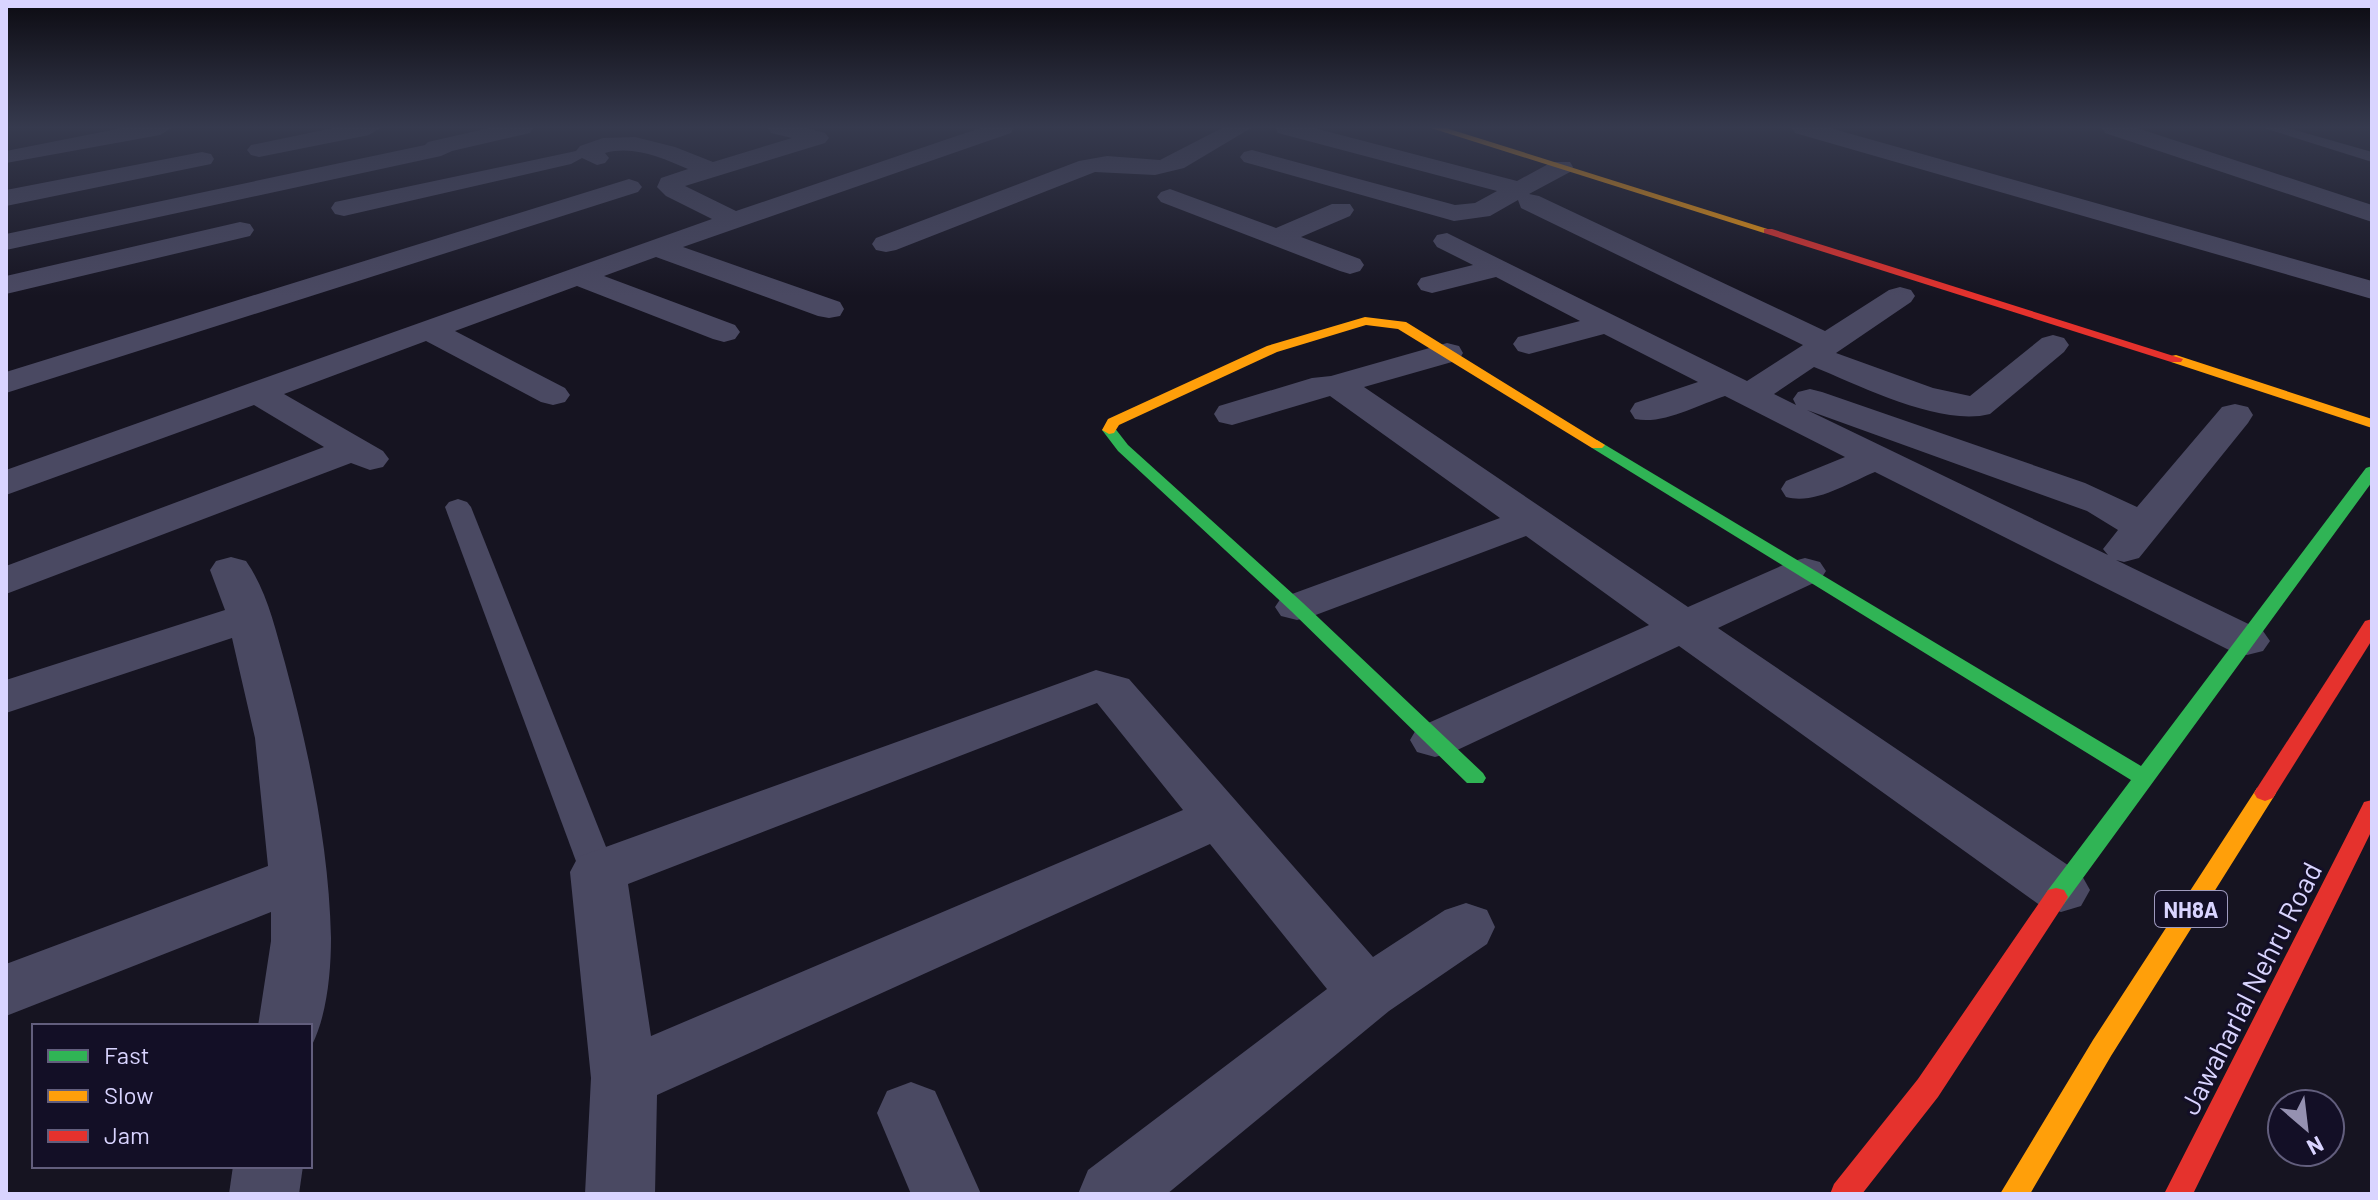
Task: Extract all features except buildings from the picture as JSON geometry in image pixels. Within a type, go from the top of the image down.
[{"type":"street","points":[[30,184],[92,264]]},
{"type":"street","points":[[6,198],[77,184]]},
{"type":"street","points":[[6,242],[259,184]]},
{"type":"street","points":[[344,208],[450,184]]},
{"type":"street","points":[[670,184],[670,187],[735,220]]},
{"type":"street","points":[[6,483],[656,247],[840,184]]},
{"type":"street","points":[[886,244],[1041,184]]},
{"type":"street","points":[[1336,184],[1300,197],[1371,219]]},
{"type":"street","points":[[1348,184],[1454,213],[1468,214],[1525,195],[1539,184]]},
{"type":"street","points":[[1495,184],[1525,195],[1819,349],[1943,402],[1978,407],[2053,345]]},
{"type":"street","points":[[1616,184],[2055,319],[2372,424]]},
{"type":"street","points":[[2000,184],[2372,290]]},
{"type":"street","points":[[2282,184],[2372,214]]},
{"type":"street","points":[[6,383],[629,187]]},
{"type":"street","points":[[1170,197],[1350,265]]},
{"type":"street","points":[[1209,211],[1245,198]]},
{"type":"street","points":[[1277,237],[1341,210]]},
{"type":"street","points":[[6,285],[240,230]]},
{"type":"street","points":[[1447,241],[1608,323],[1747,388],[1876,458],[2247,641]]},
{"type":"street","points":[[656,247],[829,309]]},
{"type":"street","points":[[1432,284],[1499,268]]},
{"type":"street","points":[[578,276],[724,332]]},
{"type":"street","points":[[686,318],[764,285]]},
{"type":"street","points":[[1648,411],[1747,388],[1819,349],[1900,296]]},
{"type":"street","points":[[1475,778],[1297,607],[1123,448],[1108,429],[1113,422],[1272,349],[1365,321],[1401,325],[2146,779]]},
{"type":"street","points":[[1529,344],[1608,323]]},
{"type":"street","points":[[429,330],[553,395]]},
{"type":"street","points":[[1232,414],[1324,385],[1335,385],[1447,353]]},
{"type":"street","points":[[1335,385],[2061,890]]},
{"type":"street","points":[[1747,388],[2071,491],[2101,503],[2140,526]]},
{"type":"street","points":[[6,581],[365,456],[258,393]]},
{"type":"street","points":[[2085,561],[2109,560],[2120,554],[2140,526],[2235,415]]},
{"type":"street","points":[[1800,489],[1876,458]]},
{"type":"street","points":[[1844,1194],[1928,1088],[2061,890],[2372,471]]},
{"type":"street","points":[[1297,607],[1529,521]]},
{"type":"street","points":[[1435,740],[1805,571]]},
{"type":"street","points":[[6,697],[241,594],[280,738],[298,878],[301,941],[290,1024]]},
{"type":"street","name":"NH8A","points":[[2014,1194],[2102,1048],[2372,625]]},
{"type":"street","points":[[620,1194],[624,1078],[598,872],[1096,686],[1112,690],[1216,818],[1367,993]]},
{"type":"street","name":"Jawaharlal Nehru Road","points":[[2178,1194],[2372,808]]},
{"type":"street","points":[[624,1078],[1216,818]]},
{"type":"street","points":[[6,990],[298,878]]},
{"type":"street","points":[[1113,1194],[1367,993],[1466,927]]},
{"type":"street","points":[[911,1113],[946,1194]]},
{"type":"street","points":[[264,1194],[268,1168]]},
{"type":"lane","points":[[458,507],[598,872]]},
{"type":"traffic: fast","points":[[1109,430],[1123,448],[1297,607],[1475,778]]},
{"type":"traffic: fast","points":[[1597,445],[2146,779]]},
{"type":"traffic: fast","points":[[2056,897],[2372,471]]},
{"type":"traffic: slow","points":[[1616,184],[1768,231]]},
{"type":"traffic: slow","points":[[1109,430],[1113,422],[1272,349],[1365,321],[1401,325],[1597,445]]},
{"type":"traffic: slow","points":[[2176,359],[2372,424]]},
{"type":"traffic: slow","points":[[2014,1194],[2102,1048],[2265,793]]},
{"type":"traffic: jam","points":[[1768,231],[2176,359]]},
{"type":"traffic: jam","points":[[2265,793],[2372,625]]},
{"type":"traffic: jam","points":[[2178,1194],[2372,808]]},
{"type":"traffic: jam","points":[[1844,1194],[1928,1088],[2056,897]]}]
